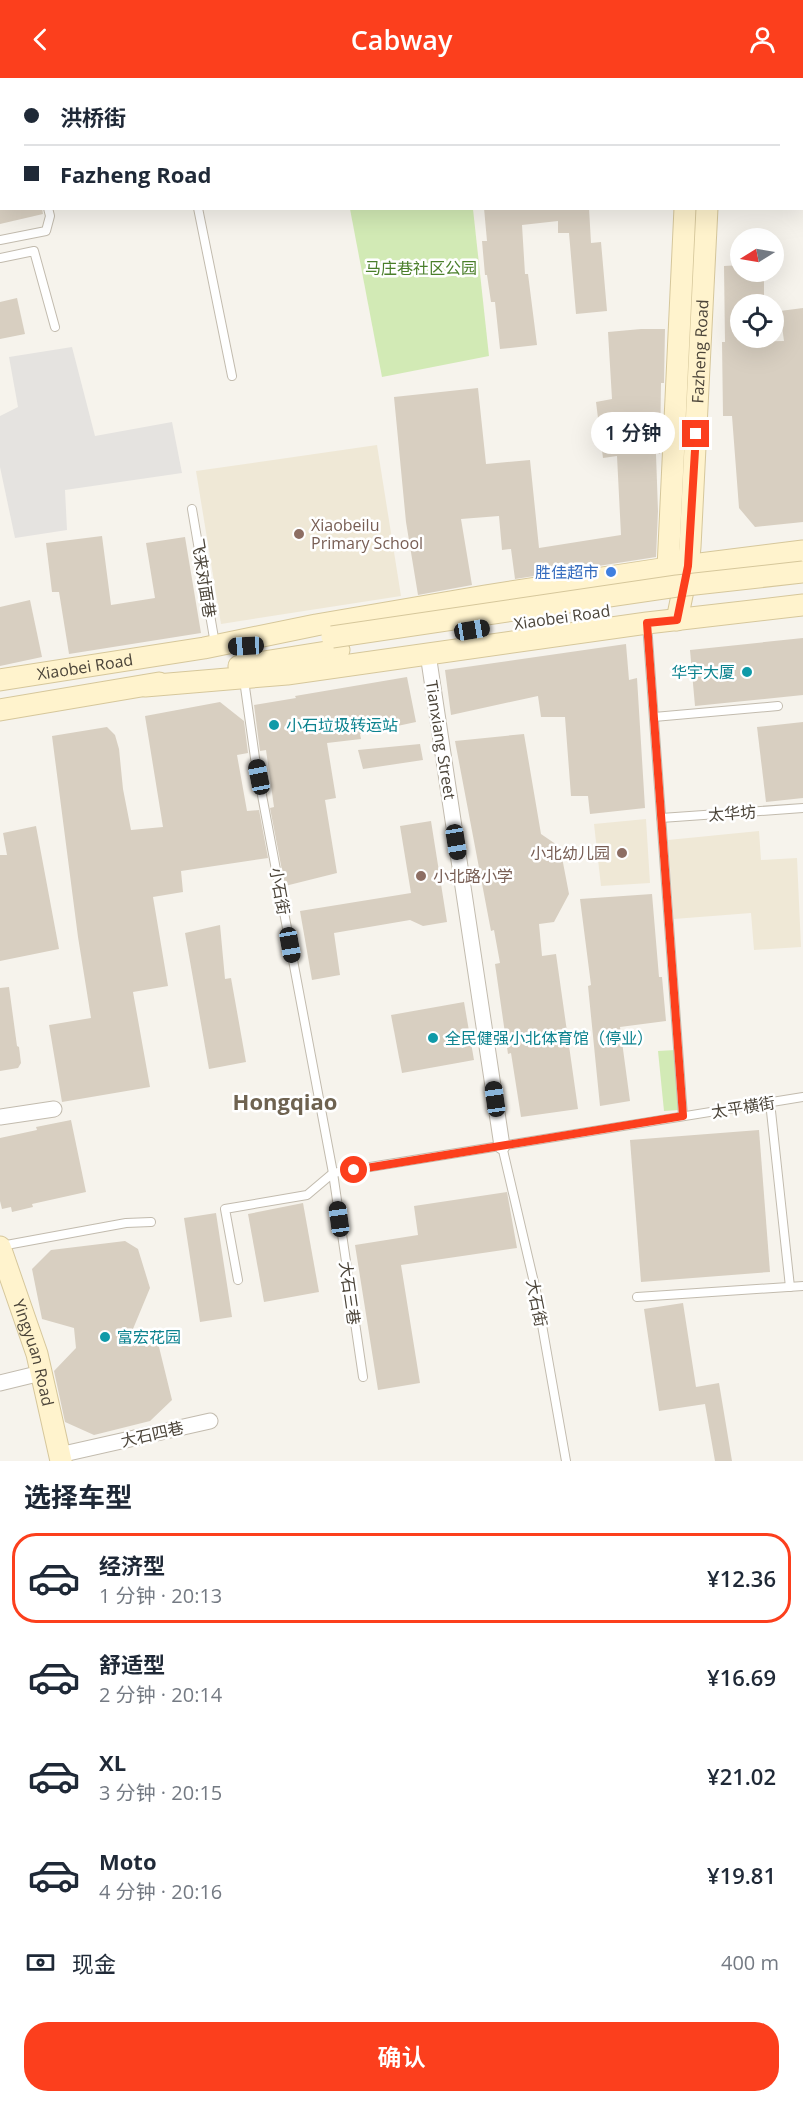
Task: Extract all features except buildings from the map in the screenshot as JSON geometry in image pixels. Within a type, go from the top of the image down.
[{"type":"street","name":"Fazheng Road","points":[[677,620],[685,210]]},
{"type":"street","name":"Fazheng Road","points":[[678,567],[707,210]]},
{"type":"street","name":"Xiaobei Road","points":[[0,680],[209,647],[375,614],[678,567],[803,551]]},
{"type":"street","name":"Xiaobei Road","points":[[0,710],[145,686],[335,643],[657,589],[803,572]]},
{"type":"street","points":[[590,581],[604,591],[611,607],[608,617],[592,631]]},
{"type":"street","name":"Xiaobei Road","points":[[209,647],[335,643],[803,586]]},
{"type":"street","name":"Xiaobei Road","points":[[145,686],[244,679],[321,670],[647,623],[803,605]]},
{"type":"street","name":"Tianxiang Street","points":[[428,654],[502,1146]]},
{"type":"street","points":[[0,1118],[54,1109]]},
{"type":"street","name":"Yingyuan Road","points":[[0,1246],[37,1354],[60,1458]]},
{"type":"street","points":[[0,1383],[41,1373]]},
{"type":"street","name":"大石四巷","points":[[60,1458],[210,1421]]},
{"type":"lane","points":[[0,240],[46,231],[50,216],[48,210]]},
{"type":"lane","points":[[198,210],[232,376]]},
{"type":"lane","points":[[0,258],[34,251],[55,327]]},
{"type":"lane","name":"飞来对面巷","points":[[192,510],[209,647]]},
{"type":"lane","points":[[647,623],[683,1116]]},
{"type":"lane","name":"小石街","points":[[244,679],[255,758],[333,1173]]},
{"type":"lane","points":[[654,717],[778,706]]},
{"type":"lane","name":"太华坊","points":[[661,818],[803,808]]},
{"type":"lane","name":"太平横街","points":[[333,1173],[803,1097]]},
{"type":"lane","points":[[770,1102],[790,1287]]},
{"type":"lane","name":"大石街","points":[[502,1146],[536,1291],[566,1461]]},
{"type":"lane","points":[[238,1280],[225,1209],[308,1195],[333,1173]]},
{"type":"lane","name":"大石三巷","points":[[333,1173],[363,1377]]},
{"type":"lane","points":[[0,1246],[126,1223],[151,1222]]},
{"type":"lane","points":[[637,1297],[803,1286]]},
{"type":"shaded area","points":[[72,347],[95,436],[172,422],[182,473],[65,490],[67,530],[15,538],[0,467],[0,416],[18,407],[9,357]]},
{"type":"shaded area","name":"Xiaobeilu Primary School","points":[[377,445],[401,596],[221,624],[196,471]]},
{"type":"shaded area","name":"小北幼儿园","points":[[646,819],[650,883],[601,886],[594,824]]},
{"type":"shaded area","points":[[759,831],[761,860],[797,858],[801,947],[754,950],[751,913],[674,919],[668,840]]},
{"type":"green space","name":"马庄巷社区公园","points":[[350,210],[473,210],[489,356],[382,377]]},
{"type":"green space","points":[[675,1050],[679,1110],[664,1111],[658,1051]]},
{"type":"place","name":"Xiaobeilu Primary School","points":[[299,534]]},
{"type":"place","name":"胜佳超市","points":[[611,572]]},
{"type":"place","name":"华宇大厦","points":[[747,672]]},
{"type":"place","name":"小石垃圾转运站","points":[[274,725]]},
{"type":"place","name":"小北幼儿园","points":[[622,853]]},
{"type":"place","name":"小北路小学","points":[[421,876]]},
{"type":"place","name":"全民健强小北体育馆（停业）","points":[[433,1038]]},
{"type":"place","name":"富宏花园","points":[[105,1337]]},
{"type":"district","name":"Hongqiao","points":[[285,1102]]},
{"type":"route","points":[[354,1170],[683,1116],[647,623],[677,620],[690,547],[696,434]]}]
